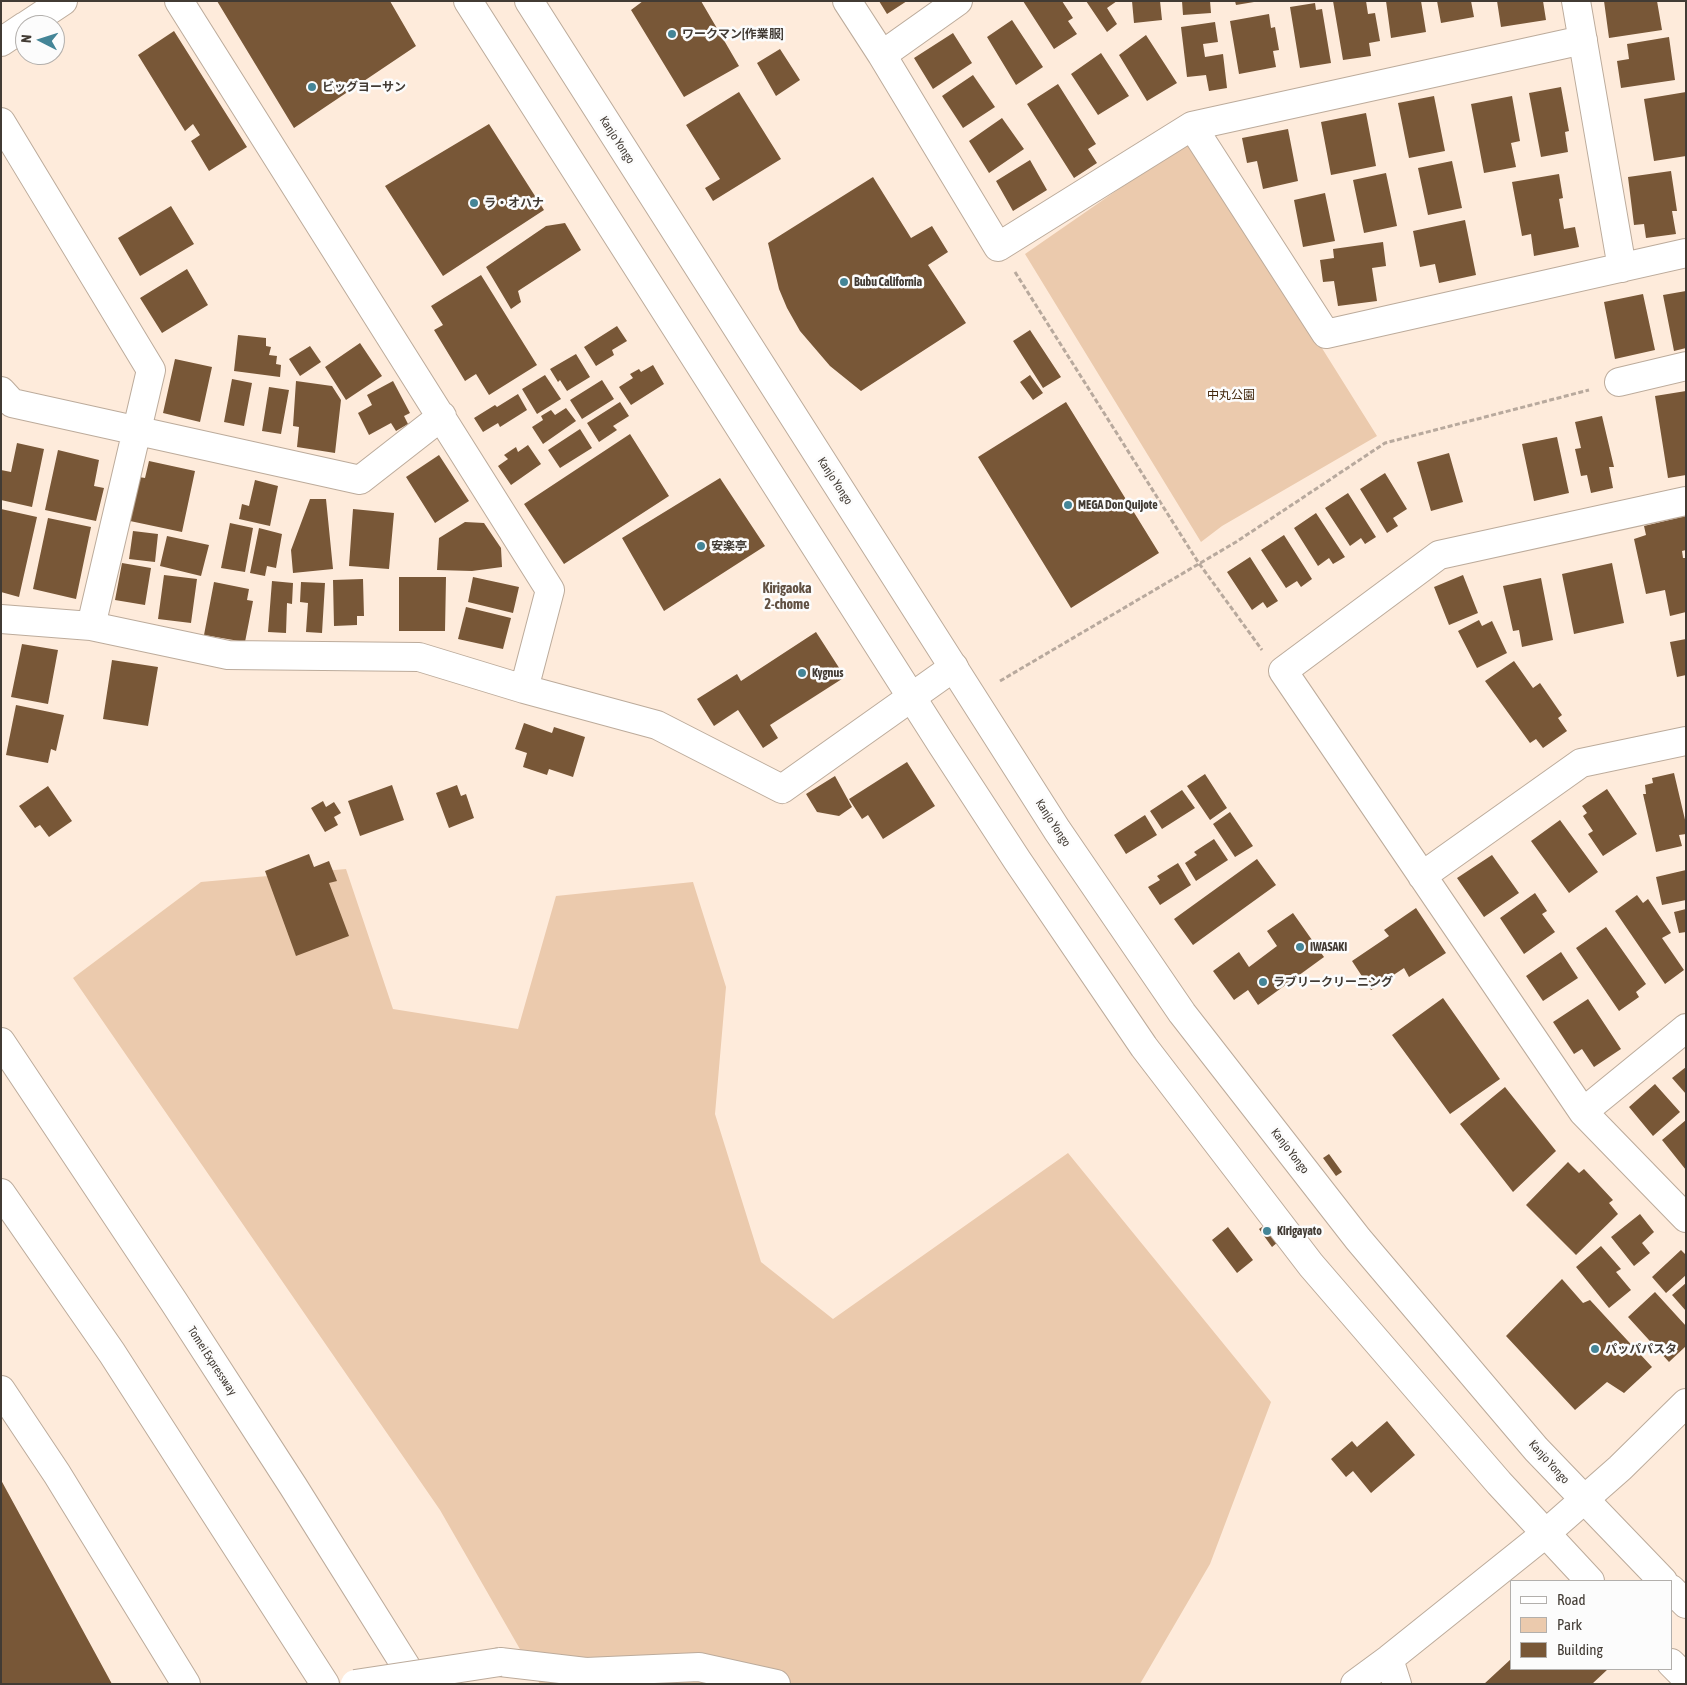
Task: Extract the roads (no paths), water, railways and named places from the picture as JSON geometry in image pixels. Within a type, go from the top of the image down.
[{"type":"main road","points":[[42,15],[63,1]]},
{"type":"main road","points":[[179,1],[550,590],[524,689]]},
{"type":"main road","points":[[468,1],[1017,860],[1144,1047],[1311,1265],[1499,1483],[1589,1580]]},
{"type":"main road","name":"Kanjo Yongo","points":[[529,1],[1057,830],[1182,1013],[1358,1239],[1536,1449],[1662,1580]]},
{"type":"main road","points":[[847,1],[882,55],[998,247],[1192,126],[1583,40]]},
{"type":"main road","points":[[882,55],[958,1]]},
{"type":"main road","points":[[1576,1],[1622,268]]},
{"type":"main road","points":[[1,42],[15,33]]},
{"type":"main road","points":[[1,122],[151,370],[90,626]]},
{"type":"main road","points":[[1192,126],[1326,334],[1686,253]]},
{"type":"main road","points":[[1619,382],[1686,366]]},
{"type":"main road","points":[[1,391],[12,403],[360,480],[442,416]]},
{"type":"main road","points":[[1686,501],[1439,555],[1283,671],[1583,1112],[1686,1218]]},
{"type":"main road","points":[[1,619],[90,626],[228,655],[419,657],[657,726],[782,789],[913,698],[954,667]]},
{"type":"main road","points":[[1422,876],[1580,763],[1686,740]]},
{"type":"main road","points":[[1583,1112],[1686,1028]]},
{"type":"main road","name":"Tomei Expressway","points":[[1,1042],[185,1318],[293,1486],[416,1684]]},
{"type":"main road","points":[[1,1193],[112,1353],[325,1684]]},
{"type":"main road","points":[[1,1390],[57,1474],[186,1684]]},
{"type":"main road","points":[[1355,1684],[1392,1671],[1620,1468],[1686,1403]]},
{"type":"main road","points":[[1672,1590],[1686,1604]]},
{"type":"main road","points":[[355,1684],[500,1662],[586,1672],[699,1667],[776,1684]]},
{"type":"main road","points":[[1672,1664],[1686,1678]]},
{"type":"place","name":"ワークマン[作業服]","points":[[672,34]]},
{"type":"place","name":"ビッグヨーサン","points":[[312,87]]},
{"type":"place","name":"ラ・オハナ","points":[[474,203]]},
{"type":"place","name":"Bubu California","points":[[844,282]]},
{"type":"place","name":"MEGA Don Quijote","points":[[1068,505]]},
{"type":"place","name":"安楽亭","points":[[701,546]]},
{"type":"place","name":"Kygnus","points":[[802,673]]},
{"type":"place","name":"IWASAKI","points":[[1300,947]]},
{"type":"place","name":"ラブリークリーニング","points":[[1263,982]]},
{"type":"place","name":"Kirigayato","points":[[1267,1231]]},
{"type":"place","name":"パッパパスタ","points":[[1595,1349]]},
{"type":"district","name":"Kirigaoka 2-chome","points":[[787,598]]},
{"type":"park label","name":"中丸公園","points":[[1231,395]]}]
